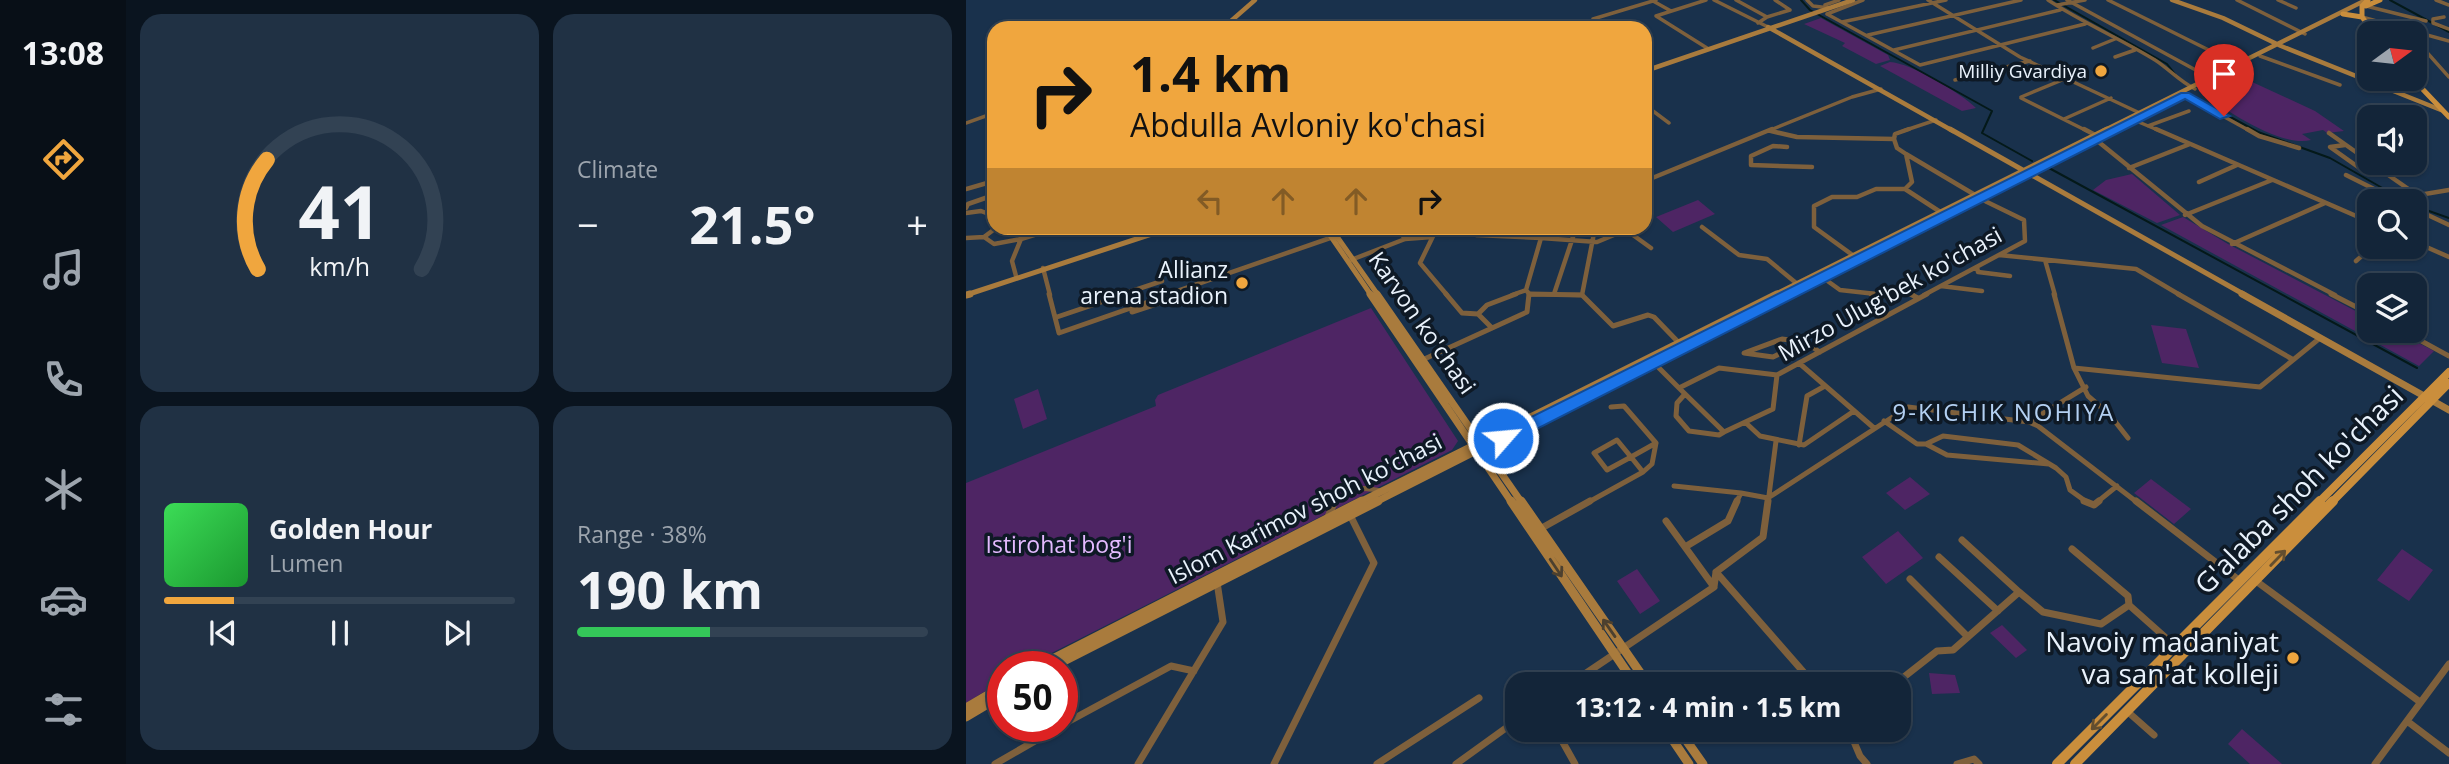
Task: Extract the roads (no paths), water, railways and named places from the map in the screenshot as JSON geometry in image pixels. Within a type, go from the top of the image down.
[{"type":"main road","points":[[1231,21],[1255,0]]},
{"type":"main road","points":[[1826,9],[1848,0]]},
{"type":"main road","points":[[1652,68],[1774,29],[1853,0]]},
{"type":"main road","points":[[2172,0],[2223,18],[2279,45],[2441,110]]},
{"type":"main road","points":[[2362,18],[2369,3]]},
{"type":"main road","name":"Islom Karimov shoh ko'chasi","points":[[2303,33],[2369,3]]},
{"type":"main road","name":"Islom Karimov shoh ko'chasi","points":[[1068,651],[1327,519],[1475,449],[2238,65],[2369,3]]},
{"type":"main road","points":[[1652,68],[1774,29],[1811,14]]},
{"type":"main road","points":[[2343,14],[2362,18],[2364,21]]},
{"type":"main road","points":[[1774,29],[2449,408]]},
{"type":"main road","name":"Islom Karimov shoh ko'chasi","points":[[2238,65],[2279,45]]},
{"type":"main road","points":[[2424,91],[2449,117]]},
{"type":"main road","points":[[2411,98],[2425,99],[2428,95]]},
{"type":"main road","name":"Islom Karimov shoh ko'chasi","points":[[2096,137],[2134,120],[2142,113]]},
{"type":"main road","points":[[966,293],[1137,235]]},
{"type":"main road","points":[[1334,237],[1421,361],[1475,449],[1627,672]]},
{"type":"main road","name":"Islom Karimov shoh ko'chasi","points":[[1799,285],[1856,257]]},
{"type":"main road","points":[[966,293],[1043,268]]},
{"type":"main road","name":"Islom Karimov shoh ko'chasi","points":[[1483,444],[1653,362],[1681,344]]},
{"type":"main road","name":"Karvon ko'chasi","points":[[1421,361],[1483,444],[1640,672]]},
{"type":"main road","points":[[2429,397],[2449,372]]},
{"type":"main road","points":[[2429,397],[2449,383]]},
{"type":"main road","name":"G'alaba shoh ko'chasi","points":[[2075,764],[2422,411],[2429,397]]},
{"type":"main road","name":"G'alaba shoh ko'chasi","points":[[2057,764],[2429,397]]},
{"type":"main road","name":"Islom Karimov shoh ko'chasi","points":[[1078,654],[1386,493]]},
{"type":"main road","points":[[966,708],[987,696]]},
{"type":"main road","points":[[966,717],[987,705]]},
{"type":"main road","points":[[1674,742],[1689,764]]},
{"type":"main road","points":[[1687,742],[1703,764]]},
{"type":"street","points":[[1593,19],[1655,0],[1671,11]]},
{"type":"street","points":[[1706,0],[1656,16],[1707,48]]},
{"type":"street","points":[[1714,0],[1774,29]]},
{"type":"street","points":[[1736,0],[1767,17]]},
{"type":"street","points":[[1758,23],[1767,17],[1790,10],[1774,0]]},
{"type":"street","points":[[1807,0],[1813,6],[1826,9],[1861,0]]},
{"type":"street","points":[[1826,9],[1839,0]]},
{"type":"street","points":[[1928,0],[2000,46],[2142,113]]},
{"type":"street","points":[[1841,22],[1945,0]]},
{"type":"street","points":[[1866,36],[2021,0]]},
{"type":"street","points":[[2048,0],[2085,24],[2156,61],[2177,80],[2193,88]]},
{"type":"street","points":[[1894,50],[1976,30],[2069,2],[2085,0]]},
{"type":"street","points":[[2108,0],[2238,65]]},
{"type":"street","points":[[2237,0],[2303,33]]},
{"type":"street","points":[[2278,0],[2296,8]]},
{"type":"street","points":[[2436,0],[2449,5]]},
{"type":"street","points":[[2069,2],[2212,79]]},
{"type":"street","points":[[2369,3],[2426,21]]},
{"type":"street","points":[[1826,9],[1827,14],[1920,65],[2085,24]]},
{"type":"street","points":[[2444,17],[2433,19],[2435,25],[2449,29]]},
{"type":"street","points":[[2362,18],[2449,41]]},
{"type":"street","points":[[2093,48],[2115,39]]},
{"type":"street","points":[[2115,57],[2135,50]]},
{"type":"street","points":[[2427,52],[2449,77]]},
{"type":"street","points":[[2260,56],[2340,85]]},
{"type":"street","points":[[1955,80],[2030,61]]},
{"type":"street","points":[[2067,78],[2021,98],[2096,137],[2185,215],[2232,244],[2357,307]]},
{"type":"street","points":[[1652,178],[1812,113],[1879,90]]},
{"type":"street","points":[[2183,94],[2253,133],[2299,148]]},
{"type":"street","points":[[2064,119],[2111,98]]},
{"type":"street","points":[[1652,110],[1669,123]]},
{"type":"street","points":[[2441,110],[2449,110]]},
{"type":"street","points":[[2148,126],[2189,111]]},
{"type":"street","points":[[966,123],[987,116]]},
{"type":"street","points":[[1935,120],[1895,134],[1897,148],[1977,196]]},
{"type":"street","points":[[2134,120],[2357,216]]},
{"type":"street","points":[[1770,130],[1797,137],[1894,139]]},
{"type":"street","points":[[2329,133],[2357,153]]},
{"type":"street","points":[[2129,168],[2190,144]]},
{"type":"street","points":[[2346,145],[2330,147],[2357,166]]},
{"type":"street","points":[[1787,147],[1773,146],[1751,156],[1751,166],[1812,167]]},
{"type":"street","points":[[1905,189],[1912,182],[1906,154]]},
{"type":"street","points":[[2199,182],[2237,165]]},
{"type":"street","points":[[2346,175],[2374,189]]},
{"type":"street","points":[[2389,175],[2409,189]]},
{"type":"street","points":[[2185,215],[2272,180]]},
{"type":"street","points":[[966,189],[985,183],[984,198]]},
{"type":"street","points":[[1856,257],[1814,227],[1814,206],[1832,197],[1857,197],[1876,189],[1905,189],[1943,213]]},
{"type":"street","points":[[2427,193],[2449,190]]},
{"type":"street","name":"Mirzo Ulug'bek ko'chasi","points":[[1746,423],[1773,409],[1777,375],[2025,241],[2024,220],[1977,196]]},
{"type":"street","points":[[967,208],[987,197]]},
{"type":"street","points":[[2232,244],[2325,202]]},
{"type":"street","points":[[967,208],[987,213]]},
{"type":"street","points":[[2427,215],[2449,225]]},
{"type":"street","points":[[1702,226],[1733,253],[1746,260],[1767,259],[1799,285]]},
{"type":"street","points":[[966,237],[984,237],[994,244],[1034,235]]},
{"type":"street","points":[[1402,235],[1405,239]]},
{"type":"street","points":[[1476,235],[1597,242],[1612,235]]},
{"type":"street","points":[[1554,294],[1572,235]]},
{"type":"street","points":[[1581,295],[1593,235]]},
{"type":"street","points":[[1633,235],[1651,248]]},
{"type":"street","points":[[1043,268],[1059,333],[1334,237]]},
{"type":"street","points":[[1350,260],[1405,239],[1432,237],[1420,263],[1462,313],[1478,314],[1492,328]]},
{"type":"street","points":[[1421,361],[1527,312],[1528,292],[1541,238]]},
{"type":"street","points":[[1016,276],[1012,261],[1021,239]]},
{"type":"street","points":[[2427,247],[2449,257]]},
{"type":"street","points":[[1997,255],[2136,270],[2292,359]]},
{"type":"street","points":[[2045,260],[2074,368],[2086,387],[2088,396],[2110,415],[2128,439]]},
{"type":"street","points":[[1977,267],[1978,272],[2010,276]]},
{"type":"street","points":[[1822,276],[1840,290],[1889,296],[1901,289],[1918,298]]},
{"type":"street","points":[[1122,312],[1140,311],[1225,280]]},
{"type":"street","points":[[1057,317],[1162,281]]},
{"type":"street","points":[[1941,286],[1982,291]]},
{"type":"street","points":[[1478,314],[1487,305],[1528,292],[1581,295],[1613,326],[1648,315],[1681,344]]},
{"type":"street","points":[[2074,368],[2260,387],[2321,337]]},
{"type":"street","points":[[1806,341],[1773,357],[1744,353],[1775,339],[1806,341],[1820,352]]},
{"type":"street","points":[[2425,343],[2449,356]]},
{"type":"street","points":[[1653,362],[1724,432]]},
{"type":"street","points":[[1799,363],[1874,428]]},
{"type":"street","points":[[1679,388],[1719,368],[1777,375]]},
{"type":"street","points":[[1799,445],[1807,396],[1825,386]]},
{"type":"street","points":[[2029,422],[2086,387]]},
{"type":"street","points":[[1685,394],[1677,403],[1676,416],[1689,431],[1719,435],[1746,423],[1760,436],[1799,445],[1804,445],[1854,411]]},
{"type":"street","points":[[1611,407],[1624,406],[1656,443]]},
{"type":"street","points":[[1674,486],[1768,498],[1908,407],[2029,422],[2240,581]]},
{"type":"street","points":[[1884,421],[1917,444],[1926,444],[1943,436],[2018,445],[2066,477],[2070,490],[2085,502],[2094,505],[2117,486]]},
{"type":"street","points":[[1643,472],[1631,457],[1618,440],[1594,453],[1607,470],[1631,457],[1656,443]]},
{"type":"street","points":[[1588,672],[1625,650],[1714,587],[1716,572],[1763,537],[1776,441]]},
{"type":"street","points":[[1540,529],[1643,472],[1652,464],[1656,443]]},
{"type":"street","points":[[1926,444],[1947,456],[2049,464]]},
{"type":"street","points":[[1327,519],[1330,505],[1335,499],[1364,486],[1386,493]]},
{"type":"street","points":[[1685,547],[1728,521],[1741,493]]},
{"type":"street","points":[[1274,764],[1374,563],[1350,514]]},
{"type":"street","points":[[1666,520],[1714,587]]},
{"type":"street","points":[[1962,540],[2043,612],[2101,624],[2129,605]]},
{"type":"street","points":[[2072,549],[2129,596],[2129,605],[2175,646]]},
{"type":"street","points":[[1939,557],[1998,611]]},
{"type":"street","points":[[1716,572],[1804,672]]},
{"type":"street","points":[[1910,579],[1969,637]]},
{"type":"street","points":[[2256,580],[2420,702]]},
{"type":"street","points":[[1138,764],[1223,622],[1217,582]]},
{"type":"street","points":[[1910,672],[1937,651],[1953,650],[2019,592]]},
{"type":"street","points":[[2375,764],[2449,664]]},
{"type":"street","points":[[1078,717],[1171,666],[1194,671]]},
{"type":"street","points":[[1377,764],[1479,698]]},
{"type":"street","points":[[2128,712],[2154,735]]},
{"type":"street","points":[[2407,721],[2449,753]]},
{"type":"street","points":[[1457,764],[1505,729]]},
{"type":"street","points":[[995,764],[1034,742]]},
{"type":"street","points":[[1562,742],[1574,764]]},
{"type":"street","points":[[1854,742],[1867,764]]},
{"type":"street","points":[[1957,764],[1974,759],[1979,764]]},
{"type":"waterway","points":[[1801,0],[1810,10],[1992,111],[1982,133],[2032,161]]},
{"type":"waterway","points":[[2054,0],[2167,64],[2175,74]]},
{"type":"waterway","points":[[2390,0],[2449,32]]},
{"type":"waterway","points":[[2221,112],[2258,132],[2330,158],[2384,189]]},
{"type":"waterway","points":[[2049,168],[2417,368]]},
{"type":"waterway","points":[[2427,210],[2449,218]]},
{"type":"place","name":"Milliy Gvardiya","points":[[2101,71]]},
{"type":"place","name":"Allianz arena stadion","points":[[1242,283]]},
{"type":"place","name":"Navoiy madaniyat va san'at kolleji","points":[[2293,658]]},
{"type":"district","name":"9-KICHIK NOHIYA","points":[[2004,413]]},
{"type":"park label","name":"Istirohat bog'i","points":[[1059,545]]}]
